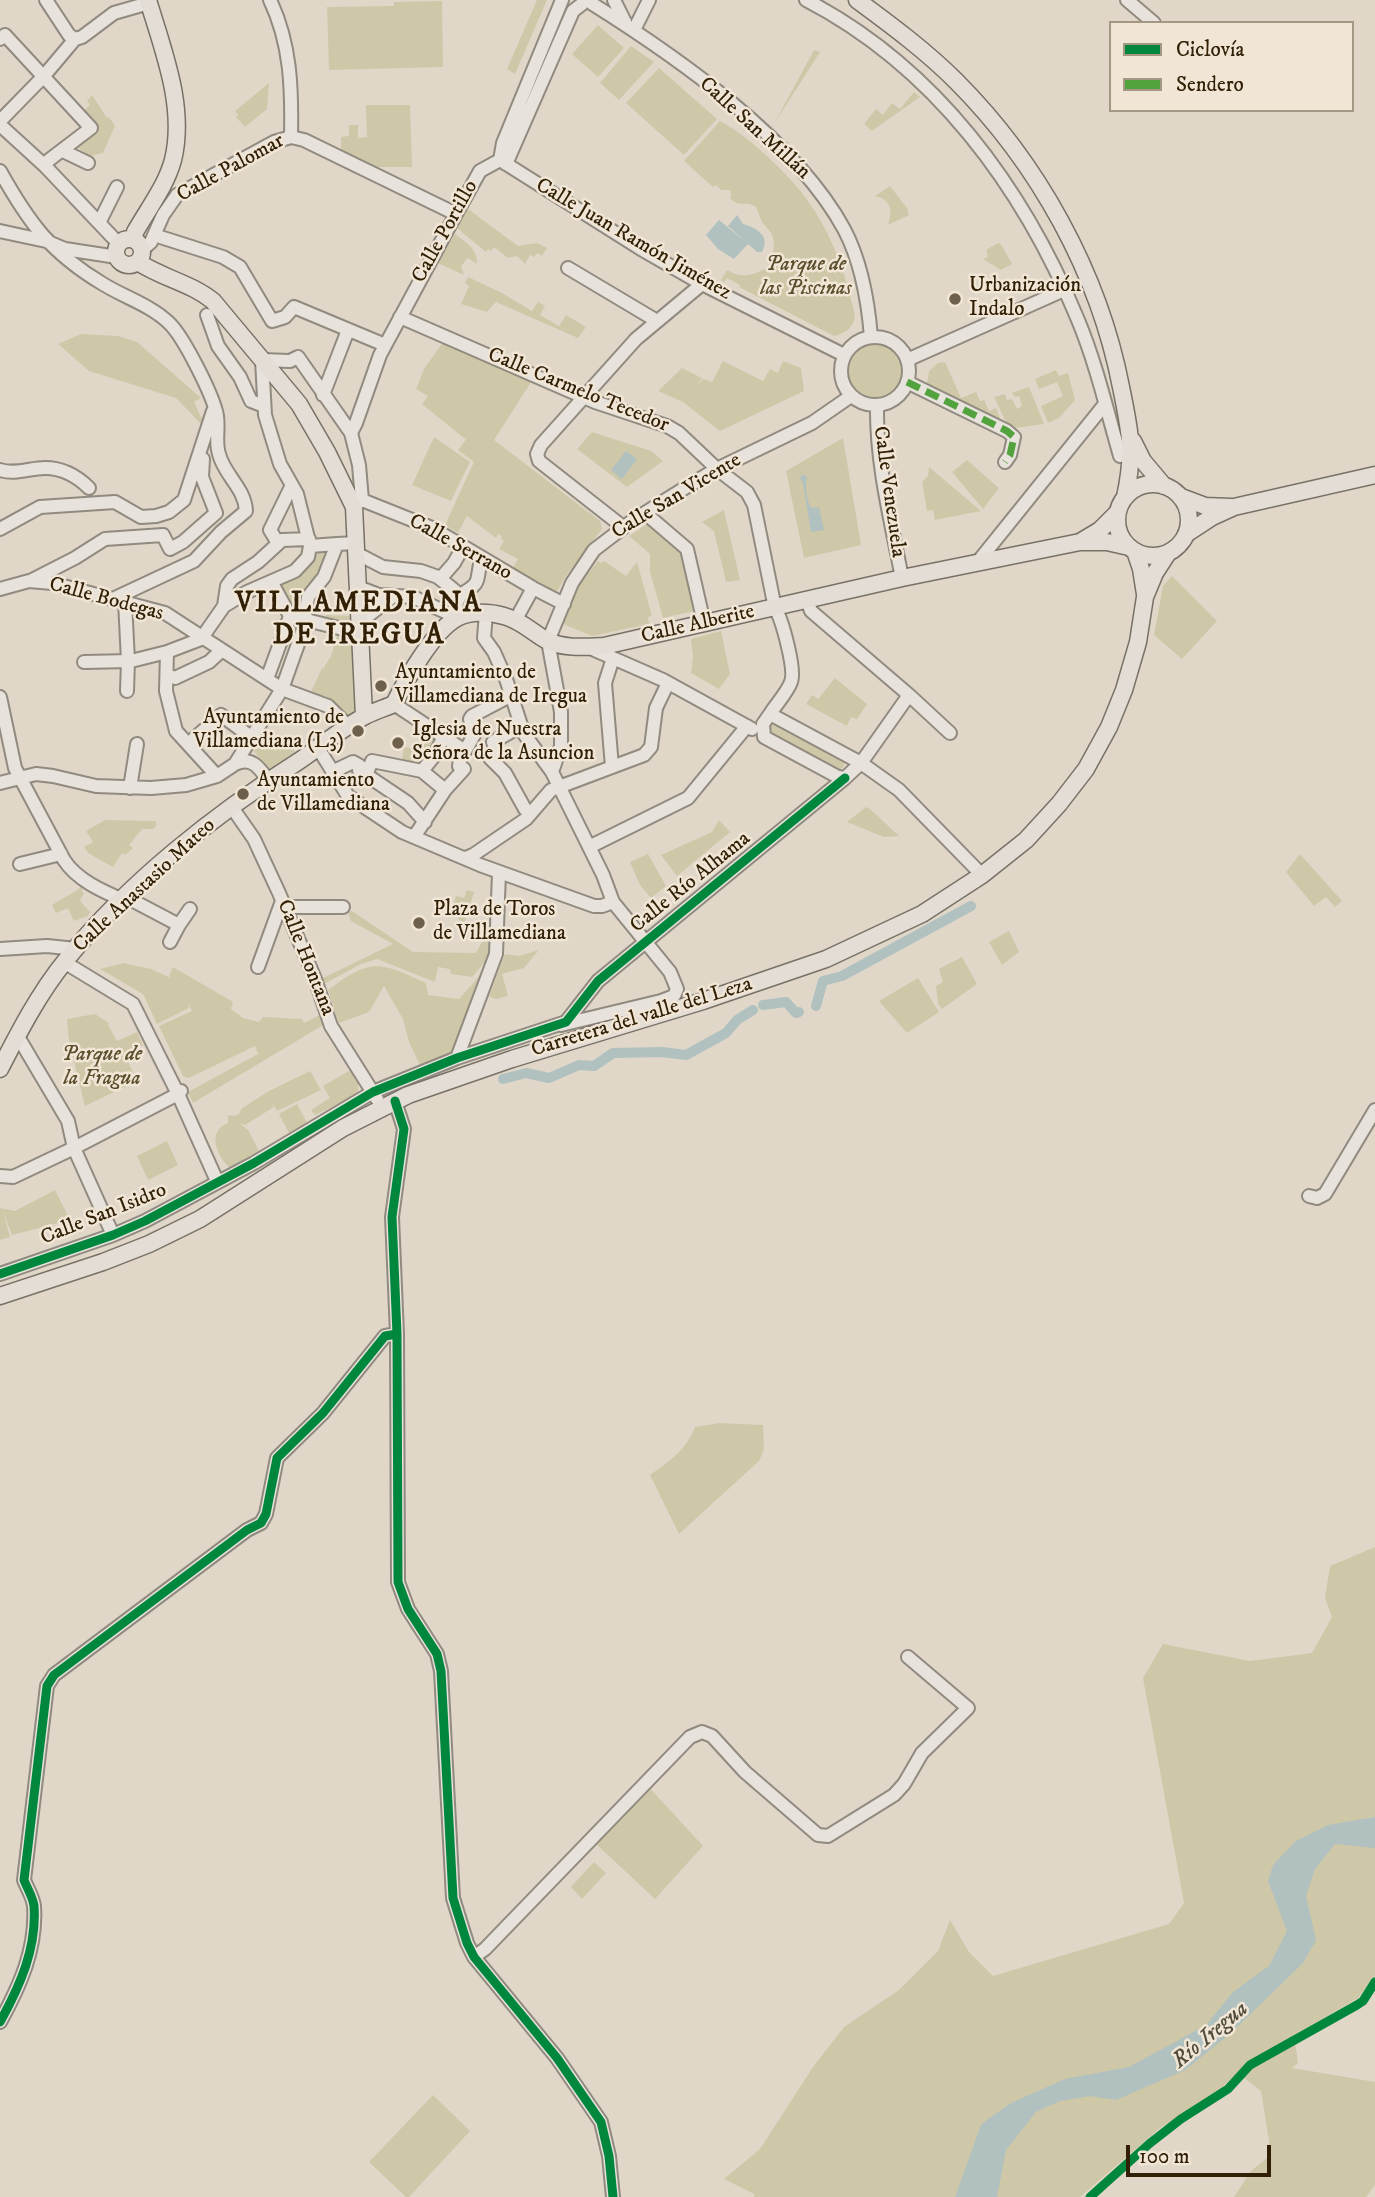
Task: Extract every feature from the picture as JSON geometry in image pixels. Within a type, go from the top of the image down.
[{"type":"main road","points":[[851,0],[878,16]]},
{"type":"main road","points":[[857,0],[956,80],[988,117],[1018,155],[1082,263],[1111,342],[1132,439],[1131,471],[1121,505],[1120,535],[1132,549],[1151,556],[1168,553],[1175,549],[1186,534],[1234,507],[1375,475]]},
{"type":"main road","points":[[148,1],[176,105],[177,134],[173,161],[164,183],[135,232],[130,250],[153,272],[201,291],[213,301],[262,373],[299,404],[358,503],[359,630],[364,716],[394,704],[411,669],[451,619]]},
{"type":"main road","points":[[1132,439],[1143,461],[1164,486],[1181,497],[1205,506],[1234,507]]},
{"type":"main road","points":[[1121,505],[1139,487],[1164,486]]},
{"type":"main road","points":[[1181,497],[1189,515],[1186,534]]},
{"type":"main road","name":"Calle Alberite","points":[[1080,542],[1100,530],[1121,505]]},
{"type":"main road","name":"Calle Alberite","points":[[451,619],[467,614],[504,616],[559,645],[604,646],[902,578],[1080,542],[1107,542],[1132,549]]},
{"type":"main road","name":"Carretera del valle del Leza","points":[[1132,549],[1141,569],[1145,597]]},
{"type":"main road","name":"Carretera del valle del Leza","points":[[0,1296],[103,1262],[200,1219],[343,1128],[389,1105],[512,1059],[703,1001],[826,959],[922,914],[982,875],[1026,841],[1086,769],[1109,727],[1124,690],[1138,642],[1145,597],[1155,573],[1168,553]]},
{"type":"main road","name":"Calle Anastasio Mateo","points":[[0,1069],[4,1051],[18,1035],[69,957],[125,899],[175,852],[231,806],[364,716]]},
{"type":"street","points":[[46,0],[69,35],[75,39]]},
{"type":"street","name":"Calle Palomar","points":[[130,250],[151,242],[163,215],[177,195],[274,142],[291,137],[291,74],[286,44],[270,0]]},
{"type":"street","points":[[503,162],[503,143],[562,0]]},
{"type":"street","name":"Calle San Millán","points":[[569,0],[590,2],[631,27],[737,108],[785,152],[822,193],[845,231],[862,276],[871,337]]},
{"type":"street","name":"Calle San Millán","points":[[614,0],[631,27]]},
{"type":"street","points":[[631,27],[649,0]]},
{"type":"street","points":[[806,0],[886,52],[945,105],[987,154],[1028,217],[1078,320],[1120,456]]},
{"type":"street","points":[[1127,0],[1152,21]]},
{"type":"street","points":[[130,250],[99,223],[0,123],[75,39],[82,37],[114,13],[148,1]]},
{"type":"street","name":"Calle Portillo","points":[[351,433],[385,345],[456,214],[481,171],[503,162],[573,11],[590,2]]},
{"type":"street","points":[[0,39],[5,35],[91,128],[45,166]]},
{"type":"street","points":[[291,137],[304,140],[456,214]]},
{"type":"street","points":[[63,151],[88,163]]},
{"type":"street","name":"Calle Juan Ramón Jiménez","points":[[503,162],[702,284],[844,355]]},
{"type":"street","points":[[0,171],[25,214],[46,242],[103,284],[169,322],[197,365],[217,415],[218,452],[246,499],[246,511],[221,532],[194,561],[120,600],[128,661],[127,691]]},
{"type":"street","points":[[99,223],[117,187]]},
{"type":"street","points":[[0,231],[65,249],[130,250]]},
{"type":"street","points":[[154,235],[223,257],[240,267],[272,321],[285,317],[294,307],[385,345]]},
{"type":"street","points":[[568,268],[657,321]]},
{"type":"street","points":[[623,527],[539,461],[537,454],[541,445],[636,340],[702,284]]},
{"type":"street","points":[[907,360],[1064,290]]},
{"type":"street","points":[[207,315],[218,346],[240,377],[251,401],[267,405]]},
{"type":"street","name":"Calle Carmelo Tecedor","points":[[400,317],[583,397],[667,426],[679,433],[717,469],[747,492],[754,505],[792,680],[767,718]]},
{"type":"street","points":[[323,395],[348,330]]},
{"type":"street","points":[[871,337],[893,342],[902,350],[909,371],[907,382],[895,398],[877,405],[851,396],[841,377],[844,355],[860,340],[871,337]]},
{"type":"street","points":[[84,662],[128,661],[167,652],[201,639],[224,606],[247,592],[295,571],[307,557],[310,542],[297,494],[280,464],[270,438],[262,373],[298,357],[351,433],[359,465],[358,503]]},
{"type":"street","points":[[907,382],[1007,431],[1014,437],[1010,455],[1005,462]]},
{"type":"street","name":"Calle San Vicente","points":[[548,641],[572,583],[602,541],[717,469],[812,423],[851,396]]},
{"type":"street","points":[[977,564],[1105,404]]},
{"type":"street","name":"Calle Venezuela","points":[[877,405],[883,484],[902,578]]},
{"type":"street","points":[[0,529],[40,507],[115,502],[141,517],[169,512],[184,499],[214,407]]},
{"type":"street","points":[[29,581],[75,558],[105,539],[163,535],[170,549],[183,542],[216,513],[202,477],[204,442]]},
{"type":"street","points":[[0,470],[45,468],[78,477],[89,488]]},
{"type":"street","points":[[278,543],[270,530],[292,485]]},
{"type":"street","name":"Calle Serrano","points":[[358,503],[432,528],[533,588],[515,621]]},
{"type":"street","points":[[645,513],[687,549],[704,623]]},
{"type":"street","points":[[224,606],[227,586],[232,579],[264,558],[282,540],[337,544],[357,549],[383,567],[421,571],[440,579],[460,595]]},
{"type":"street","points":[[267,679],[308,597],[324,577],[337,544]]},
{"type":"street","points":[[440,579],[464,547]]},
{"type":"street","points":[[358,587],[392,597],[413,597],[451,619],[460,595],[478,582],[482,558]]},
{"type":"street","name":"Calle Bodegas","points":[[0,589],[29,581],[52,583],[165,613],[201,639],[282,689],[328,706],[349,727]]},
{"type":"street","points":[[235,764],[282,689],[303,630],[297,617],[272,583]]},
{"type":"street","points":[[533,588],[564,604]]},
{"type":"street","points":[[297,617],[359,630],[364,619],[392,597]]},
{"type":"street","points":[[807,600],[811,611],[950,733]]},
{"type":"street","points":[[486,613],[484,638],[494,652],[521,725],[519,727],[552,772],[613,902],[670,972],[677,989],[674,996],[661,1001],[553,1027]]},
{"type":"street","points":[[548,641],[561,712],[561,746],[552,772]]},
{"type":"street","points":[[588,647],[668,683],[830,774],[849,776],[854,768],[852,761],[845,754]]},
{"type":"street","points":[[167,675],[175,678],[209,662],[221,651]]},
{"type":"street","points":[[167,652],[166,691],[176,731],[217,776]]},
{"type":"street","points":[[612,767],[605,683],[613,658]]},
{"type":"street","points":[[465,858],[515,828],[551,790],[644,755],[651,747],[656,708],[668,683]]},
{"type":"street","points":[[861,764],[909,695]]},
{"type":"street","points":[[414,837],[445,790],[464,769],[459,766],[474,735],[470,719],[472,716],[510,696]]},
{"type":"street","points":[[1,697],[15,768],[69,868],[83,879],[179,925]]},
{"type":"street","points":[[394,704],[465,751]]},
{"type":"street","points":[[188,744],[221,715],[251,737]]},
{"type":"street","points":[[589,847],[688,798],[767,718],[845,754],[899,790],[982,875]]},
{"type":"street","points":[[493,742],[519,727]]},
{"type":"street","points":[[474,735],[481,735],[493,742],[495,748],[490,758],[505,773],[524,809],[530,813]]},
{"type":"street","points":[[422,771],[435,755],[443,738]]},
{"type":"street","points":[[130,788],[137,744]]},
{"type":"street","points":[[318,748],[348,796],[366,810],[414,837],[499,872],[594,906],[613,902]]},
{"type":"street","points":[[0,783],[44,775],[96,786],[130,788],[186,785],[217,776],[242,760],[251,761],[268,780]]},
{"type":"street","points":[[366,775],[372,761],[422,771],[445,790]]},
{"type":"street","points":[[332,772],[353,762],[360,765],[359,771],[408,803],[425,822]]},
{"type":"street","name":"Calle Río Alhama","points":[[553,1027],[566,1022],[598,981],[861,764]]},
{"type":"street","name":"Calle Hontana","points":[[231,806],[254,839],[284,904],[331,1026],[373,1092],[389,1105],[404,1129],[392,1217],[397,1334],[398,1582],[408,1609],[437,1654],[441,1671],[453,1898],[467,1943],[474,1956],[557,2058],[601,2123],[609,2156],[613,2197]]},
{"type":"street","points":[[20,864],[61,853]]},
{"type":"street","points":[[457,1058],[496,954],[499,872]]},
{"type":"street","points":[[258,967],[284,904],[343,907]]},
{"type":"street","points":[[170,942],[190,909]]},
{"type":"street","points":[[0,949],[47,946],[69,957],[134,1004],[217,1181]]},
{"type":"street","name":"Calle San Isidro","points":[[0,1274],[113,1235],[171,1209],[373,1092],[457,1058],[553,1027]]},
{"type":"street","points":[[18,1035],[68,1121],[74,1149],[113,1235]]},
{"type":"street","points":[[0,1176],[13,1177],[74,1149],[178,1094]]},
{"type":"street","points":[[1310,1196],[1317,1198],[1325,1194],[1375,1110]]},
{"type":"street","points":[[0,2022],[15,1996],[31,1954],[34,1903],[24,1880],[47,1686],[54,1675],[247,1530],[261,1523],[266,1514],[277,1458],[323,1413],[385,1336],[397,1334]]},
{"type":"street","points":[[474,1956],[485,1949],[690,1737],[702,1732],[712,1736],[746,1772],[818,1835],[828,1836],[894,1795],[904,1784],[922,1753],[968,1708],[908,1657]]},
{"type":"green space","points":[[537,0],[547,0],[515,74],[507,69]]},
{"type":"green space","points":[[442,1],[443,67],[329,70],[327,7],[394,6],[394,2]]},
{"type":"green space","points":[[598,25],[624,48],[598,77],[572,54]]},
{"type":"green space","points":[[631,46],[654,62],[619,100],[600,83]]},
{"type":"green space","points":[[814,50],[820,52],[774,124]]},
{"type":"green space","points":[[659,68],[717,119],[684,155],[626,103]]},
{"type":"green space","points":[[269,83],[267,109],[245,127],[236,117],[238,115],[235,111]]},
{"type":"green space","points":[[914,92],[920,97],[872,131],[864,124],[876,109],[883,115],[892,103],[900,109]]},
{"type":"green space","points":[[92,95],[115,126],[103,153],[90,156],[74,145],[94,128],[82,112],[90,105],[87,101]]},
{"type":"green space","points":[[366,105],[410,105],[412,167],[376,167],[341,150],[341,137],[349,136],[349,125],[358,125],[358,138],[367,137]]},
{"type":"green space","name":"Parque de las Piscinas","points":[[720,121],[741,134],[772,160],[798,188],[816,213],[843,270],[853,307],[854,321],[846,331],[834,336],[739,287],[740,285],[727,278],[724,282],[721,280],[727,270],[743,275],[767,268],[773,255],[774,243],[772,234],[762,222],[756,207],[735,202],[730,198],[730,190],[721,190],[716,185],[713,187],[684,161]]},
{"type":"green space","points":[[890,186],[907,208],[909,215],[888,225],[890,207],[885,200],[875,196]]},
{"type":"green space","points":[[468,209],[518,246],[537,243],[547,248],[542,256],[537,253],[534,257],[530,255],[525,264],[517,256],[508,258],[494,247],[486,252],[457,228]]},
{"type":"green space","points":[[455,234],[470,246],[477,258],[477,264],[468,258],[461,266],[464,275],[438,263]]},
{"type":"green space","points":[[998,243],[1012,264],[1001,270],[983,259],[988,257],[986,250]]},
{"type":"green space","points":[[468,277],[532,311],[538,302],[545,306],[540,315],[559,326],[566,315],[586,327],[578,338],[496,302],[487,312],[461,304],[469,286],[465,283]]},
{"type":"green space","points":[[81,334],[118,336],[137,342],[201,398],[194,402],[201,417],[206,418],[204,427],[176,398],[89,371],[58,344]]},
{"type":"green space","points":[[444,341],[533,379],[494,440],[600,521],[602,529],[565,577],[555,596],[511,572],[518,559],[499,549],[504,541],[502,536],[498,534],[496,538],[467,516],[458,533],[445,525],[474,462],[458,450],[468,437],[465,439],[422,404],[428,396],[416,389],[424,369]]},
{"type":"green space","points":[[876,344],[887,346],[896,352],[902,361],[902,383],[896,392],[887,398],[876,400],[865,398],[856,392],[850,383],[848,372],[850,361],[856,352],[865,346]]},
{"type":"green space","points":[[723,361],[763,381],[770,369],[778,373],[783,361],[801,368],[804,391],[720,431],[683,402],[658,391],[682,368],[702,378],[697,385],[703,379],[712,382]]},
{"type":"green space","points":[[945,362],[961,398],[976,392],[989,411],[996,408],[1001,421],[927,383],[929,371],[938,363]]},
{"type":"green space","points":[[1056,370],[1059,376],[1068,373],[1075,400],[1059,418],[1048,423],[1041,406],[1063,396],[1057,382],[1039,389],[1035,379]]},
{"type":"green space","points":[[1029,387],[1044,424],[1015,428],[1006,422],[994,397],[1005,394],[1007,400],[1012,399],[1017,409],[1022,406],[1019,396],[1015,397],[1012,393]]},
{"type":"green space","points":[[592,432],[651,451],[663,461],[627,487],[577,449]]},
{"type":"green space","points":[[434,437],[470,462],[451,501],[412,485]]},
{"type":"green space","points":[[843,438],[861,545],[804,558],[786,471]]},
{"type":"green space","points":[[967,460],[999,488],[983,509],[952,472]]},
{"type":"green space","points":[[929,467],[981,511],[935,520],[933,510],[927,511],[922,482],[928,476]]},
{"type":"green space","points":[[724,510],[740,580],[726,582],[714,531],[702,522]]},
{"type":"green space","points":[[647,524],[681,551],[695,611],[663,618],[650,572],[650,554],[629,536]]},
{"type":"green space","points":[[313,548],[333,548],[321,576],[305,594],[300,609],[294,610],[280,594],[282,584],[299,574]]},
{"type":"green space","points":[[598,561],[604,561],[626,576],[637,562],[652,616],[648,617],[649,624],[592,636],[563,624],[577,588]]},
{"type":"green space","points":[[1172,576],[1217,621],[1182,659],[1154,635],[1163,586]]},
{"type":"green space","points":[[326,615],[351,616],[358,702],[350,715],[343,714],[326,696],[310,694],[331,656],[338,632],[323,626]]},
{"type":"green space","points":[[721,631],[730,674],[719,689],[691,673],[691,639]]},
{"type":"green space","points":[[835,678],[867,704],[857,719],[851,717],[847,726],[806,704],[812,695],[818,699]]},
{"type":"green space","points":[[775,722],[843,757],[844,766],[838,772],[771,739],[768,728]]},
{"type":"green space","points":[[425,731],[435,739],[427,757],[420,762],[401,764],[404,747],[419,750],[422,733]]},
{"type":"green space","points":[[264,740],[275,751],[286,741],[298,755],[272,774],[253,750]]},
{"type":"green space","points":[[866,807],[899,836],[884,837],[847,822]]},
{"type":"green space","points":[[105,820],[155,821],[157,825],[153,829],[142,829],[129,845],[133,848],[125,855],[122,853],[113,867],[88,853],[84,847],[93,842],[86,831]]},
{"type":"green space","points":[[719,820],[730,832],[677,876],[661,855],[712,832]]},
{"type":"green space","points":[[648,854],[666,886],[651,898],[640,885],[630,862]]},
{"type":"green space","points":[[1300,854],[1342,901],[1335,907],[1326,897],[1314,906],[1286,872]]},
{"type":"green space","points":[[81,885],[84,887],[84,893],[80,901],[90,912],[88,916],[74,921],[68,908],[56,913],[52,905],[79,889]]},
{"type":"green space","points":[[467,890],[474,892],[464,924],[451,911],[456,896],[464,898]]},
{"type":"green space","points":[[352,911],[413,952],[476,953],[482,942],[488,939],[490,956],[472,977],[451,974],[450,969],[438,967],[435,982],[377,959],[361,964],[324,984],[321,979],[393,944],[351,921],[348,912]]},
{"type":"green space","points":[[1009,931],[1019,952],[1002,965],[989,942]]},
{"type":"green space","points":[[539,950],[524,968],[502,974],[508,996],[497,999],[489,997],[505,954],[519,956]]},
{"type":"green space","points":[[962,957],[977,984],[942,1009],[938,1004],[936,986],[943,982],[939,969]]},
{"type":"green space","points":[[123,963],[151,969],[171,978],[169,976],[173,967],[233,1002],[231,1009],[243,1018],[259,1022],[263,1017],[302,1019],[304,1023],[320,1015],[325,1024],[193,1103],[188,1092],[258,1054],[255,1046],[189,1078],[183,1076],[159,1026],[192,1011],[188,1003],[189,1008],[157,1024],[143,994],[100,969]]},
{"type":"green space","points":[[491,963],[456,1050],[421,1067],[409,1042],[403,1019],[384,986],[369,1012],[339,1023],[328,990],[355,972],[375,966],[396,970],[426,983],[428,995],[459,999]]},
{"type":"green space","points":[[918,978],[939,1012],[907,1033],[879,1001]]},
{"type":"green space","name":"Parque de la Fragua","points":[[95,1014],[109,1023],[117,1041],[137,1032],[143,1045],[125,1055],[137,1081],[85,1106],[69,1041],[67,1019]]},
{"type":"green space","points":[[351,1070],[358,1081],[358,1091],[353,1097],[315,1115],[311,1110],[330,1098],[323,1086]]},
{"type":"green space","points":[[310,1071],[321,1090],[277,1111],[270,1098],[274,1107],[245,1125],[239,1123],[248,1130],[259,1151],[247,1161],[230,1168],[221,1157],[216,1144],[217,1132],[228,1123],[228,1115],[235,1116],[267,1092]]},
{"type":"green space","points":[[297,1104],[307,1123],[289,1133],[279,1114]]},
{"type":"green space","points":[[167,1141],[178,1165],[148,1180],[137,1156]]},
{"type":"green space","points":[[55,1190],[70,1220],[12,1235],[3,1211],[10,1237],[0,1240],[0,1208],[15,1211]]},
{"type":"green space","points":[[719,1423],[763,1425],[764,1449],[759,1461],[679,1534],[650,1475],[682,1448],[695,1427]]},
{"type":"green space","points":[[1375,1547],[1375,1976],[1358,1998],[1294,2035],[1298,2063],[1292,2068],[1375,2082],[1375,2185],[1366,2197],[1234,2197],[1251,2171],[1268,2157],[1269,2141],[1261,2091],[1238,2073],[1211,2097],[1160,2128],[1080,2197],[754,2197],[754,2194],[724,2179],[760,2149],[813,2067],[844,2027],[899,1990],[938,1951],[950,1920],[969,1952],[993,1976],[1169,1924],[1184,1903],[1143,1678],[1163,1644],[1250,1661],[1312,1653],[1332,1617],[1325,1598],[1330,1566]]},
{"type":"green space","points":[[647,1785],[703,1846],[655,1899],[594,1842]]},
{"type":"green space","points":[[594,1862],[606,1873],[582,1899],[571,1887]]},
{"type":"green space","points":[[433,2095],[470,2131],[409,2197],[406,2197],[369,2162]]},
{"type":"water","points":[[737,215],[743,224],[761,233],[765,241],[762,252],[757,252],[748,244],[734,259],[718,249],[706,235],[719,220],[747,243],[728,226]]},
{"type":"water","points":[[626,451],[637,459],[622,479],[611,470]]},
{"type":"water","points":[[802,474],[807,477],[806,493],[809,504],[811,508],[819,507],[824,530],[811,532],[803,483],[800,479]]},
{"type":"water","name":"Río Iregua","points":[[1375,1817],[1375,1848],[1335,1844],[1315,1869],[1306,1896],[1316,1940],[1303,1963],[1231,2033],[1185,2070],[1116,2100],[1090,2096],[1060,2101],[1036,2112],[1006,2150],[997,2197],[955,2197],[981,2125],[1011,2103],[1065,2079],[1129,2067],[1206,2025],[1233,1992],[1269,1966],[1287,1931],[1268,1881],[1273,1865],[1296,1841],[1328,1825]]},
{"type":"waterway","points":[[816,1006],[823,981],[842,976],[971,906]]},
{"type":"waterway","points":[[763,1005],[786,1002],[796,1013],[799,1012]]},
{"type":"waterway","points":[[503,1079],[526,1073],[549,1078],[579,1065],[594,1066],[613,1053],[662,1052],[686,1055],[726,1033],[737,1020],[753,1010]]},
{"type":"marked path","points":[[907,382],[1007,431],[1014,437],[1010,455],[1005,462]]},
{"type":"cycle path","points":[[0,1274],[113,1235],[145,1221],[254,1163],[373,1092],[457,1058],[566,1022],[598,981],[845,778]]},
{"type":"cycle path","points":[[395,1101],[404,1129],[392,1217],[397,1334],[398,1582],[408,1609],[437,1654],[441,1671],[453,1898],[474,1957],[557,2058],[601,2122],[609,2156],[613,2197]]},
{"type":"cycle path","points":[[0,2022],[26,1966],[33,1937],[34,1906],[24,1880],[47,1686],[54,1675],[247,1530],[261,1523],[266,1514],[277,1458],[323,1413],[385,1336],[397,1334]]},
{"type":"cycle path","points":[[1090,2197],[1149,2144],[1181,2119],[1228,2089],[1250,2065],[1357,2005],[1363,2001],[1375,1982]]},
{"type":"place","name":"Urbanización Indalo","points":[[955,299]]},
{"type":"place","name":"Ayuntamiento de Villamediana de Iregua","points":[[381,686]]},
{"type":"place","name":"Ayuntamiento de Villamediana (L3)","points":[[358,731]]},
{"type":"place","name":"Iglesia de Nuestra Señora de la Asuncion","points":[[398,743]]},
{"type":"place","name":"Ayuntamiento de Villamediana","points":[[243,794]]},
{"type":"place","name":"Plaza de Toros de Villamediana","points":[[419,923]]},
{"type":"district","name":"VILLAMEDIANA DE IREGUA","points":[[359,621]]}]
